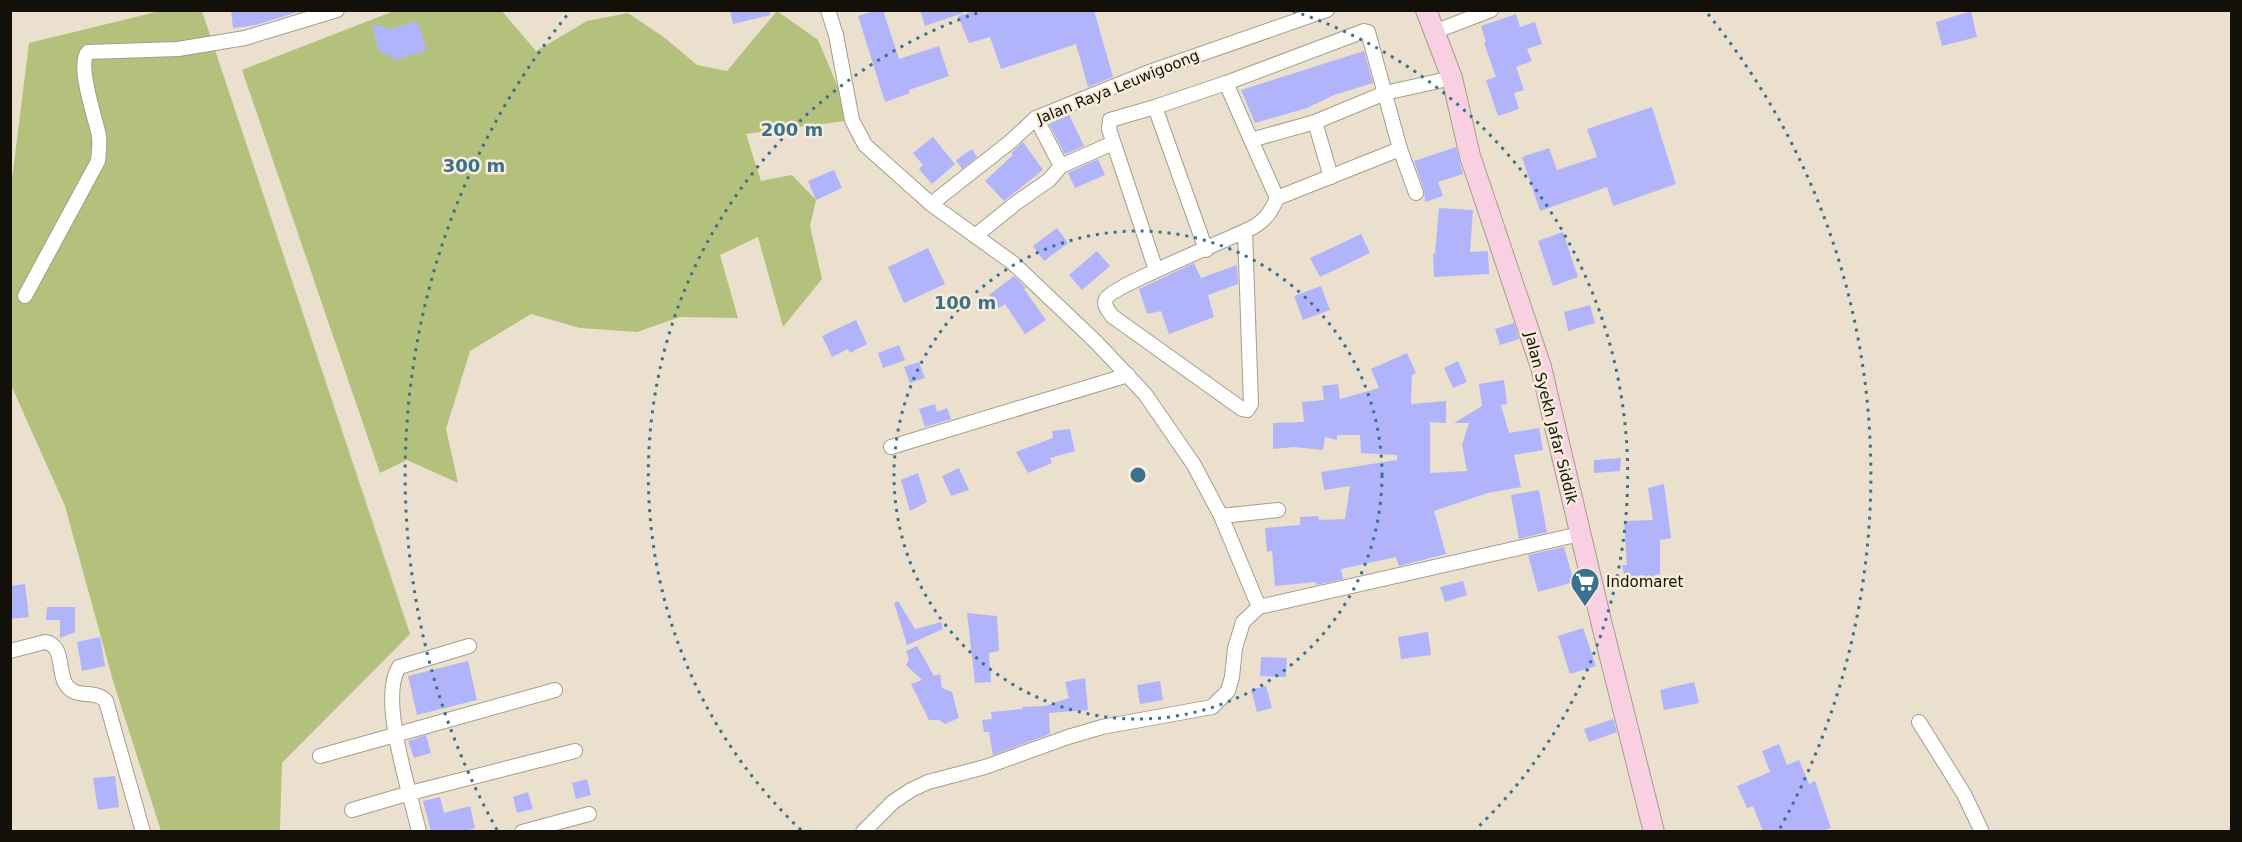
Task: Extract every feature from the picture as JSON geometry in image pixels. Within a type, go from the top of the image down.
[{"type":"main road","name":"Jalan Syekh Jafar Siddik","points":[[1426,10],[1452,78],[1470,156],[1541,368],[1654,831]]},
{"type":"street","points":[[26,296],[98,161],[99,138],[83,62],[88,52],[178,50],[245,38],[337,10]]},
{"type":"street","points":[[828,10],[836,35],[852,120],[865,145],[931,204],[1013,263],[1096,342],[1145,394],[1194,465],[1221,516],[1259,607]]},
{"type":"street","name":"Jalan Raya Leuwigoong","points":[[931,204],[1010,142],[1036,117],[1152,71],[1327,10]]},
{"type":"street","points":[[1434,32],[1491,10]]},
{"type":"street","points":[[1156,270],[1108,126],[1112,118],[1155,107],[1226,83],[1366,31],[1400,149],[1416,193]]},
{"type":"street","points":[[1251,140],[1315,122],[1385,93],[1452,78]]},
{"type":"street","points":[[1226,83],[1277,198]]},
{"type":"street","points":[[1155,107],[1206,250]]},
{"type":"street","points":[[1036,117],[1061,166]]},
{"type":"street","points":[[1315,122],[1331,177]]},
{"type":"street","points":[[975,236],[1016,202],[1049,180],[1061,166],[1113,143]]},
{"type":"street","points":[[1245,231],[1251,404],[1247,410],[1242,409],[1122,322],[1107,309],[1106,298],[1114,291],[1156,270],[1245,231],[1267,218],[1277,198],[1400,149]]},
{"type":"street","points":[[891,447],[1128,375]]},
{"type":"street","points":[[1221,516],[1278,510]]},
{"type":"street","points":[[863,831],[893,802],[928,782],[985,767],[1102,727],[1212,706],[1228,691],[1235,648],[1243,622],[1259,607],[1580,534]]},
{"type":"street","points":[[10,651],[45,642],[51,643],[59,656],[64,681],[69,688],[82,695],[102,696],[106,701],[143,831]]},
{"type":"street","points":[[419,831],[394,735],[392,681],[399,667],[469,646]]},
{"type":"street","points":[[320,756],[555,690]]},
{"type":"street","points":[[1919,722],[1964,794],[1982,831]]},
{"type":"street","points":[[352,810],[575,751]]},
{"type":"street","points":[[522,831],[589,814]]},
{"type":"green space","points":[[501,10],[536,51],[587,21],[628,13],[665,38],[697,65],[727,71],[777,11],[818,40],[852,120],[746,134],[761,181],[792,175],[816,200],[810,226],[822,279],[783,327],[758,237],[720,255],[738,318],[680,317],[637,332],[580,328],[531,314],[470,351],[446,429],[458,483],[407,460],[380,473],[242,70],[394,11]]},
{"type":"green space","points":[[160,11],[202,11],[410,634],[282,763],[280,831],[161,831],[113,681],[65,506],[11,385],[10,195],[29,43]]},
{"type":"building","points":[[231,10],[304,10],[256,25],[233,28]]},
{"type":"building","points":[[730,10],[769,10],[770,15],[733,24]]},
{"type":"building","points":[[883,10],[899,59],[939,46],[949,76],[909,90],[910,93],[885,102],[858,16]]},
{"type":"building","points":[[920,10],[963,10],[963,13],[925,26]]},
{"type":"building","points":[[977,10],[1094,10],[1113,77],[1088,87],[1076,44],[1001,69],[990,37],[969,43],[958,16]]},
{"type":"building","points":[[1971,11],[1977,37],[1942,46],[1936,22]]},
{"type":"building","points":[[1516,14],[1520,27],[1535,22],[1542,44],[1527,49],[1532,61],[1516,67],[1524,90],[1514,93],[1519,109],[1498,116],[1486,80],[1496,77],[1484,43],[1486,42],[1481,26]]},
{"type":"building","points":[[417,21],[427,50],[397,60],[378,50],[372,24],[390,29]]},
{"type":"building","points":[[1364,51],[1373,83],[1334,95],[1307,108],[1255,123],[1241,90]]},
{"type":"building","points":[[1652,107],[1676,184],[1613,206],[1607,187],[1540,211],[1522,157],[1549,148],[1557,170],[1597,157],[1587,129]]},
{"type":"building","points":[[1069,115],[1084,146],[1065,154],[1049,124]]},
{"type":"building","points":[[933,137],[955,164],[932,184],[919,169],[923,165],[913,153]]},
{"type":"building","points":[[1023,142],[1043,170],[1004,201],[985,181],[1013,155],[1011,153]]},
{"type":"building","points":[[1456,147],[1463,174],[1438,182],[1443,196],[1425,202],[1424,190],[1414,161]]},
{"type":"building","points":[[972,149],[977,157],[962,169],[956,160]]},
{"type":"building","points":[[1098,159],[1105,175],[1075,188],[1068,173]]},
{"type":"building","points":[[834,170],[842,188],[816,200],[808,181]]},
{"type":"building","points":[[1439,208],[1473,210],[1470,252],[1488,251],[1489,274],[1434,277],[1433,254],[1435,254]]},
{"type":"building","points":[[1057,228],[1068,243],[1044,261],[1033,246]]},
{"type":"building","points":[[1563,232],[1578,277],[1553,286],[1538,241]]},
{"type":"building","points":[[1361,234],[1370,253],[1320,277],[1310,258]]},
{"type":"building","points":[[928,248],[945,284],[904,303],[888,267]]},
{"type":"building","points":[[1097,251],[1110,266],[1082,290],[1069,275]]},
{"type":"building","points":[[1194,263],[1201,278],[1237,265],[1238,284],[1208,295],[1214,317],[1169,334],[1161,311],[1147,314],[1139,289]]},
{"type":"building","points":[[1014,276],[1026,288],[1024,289],[1046,320],[1025,334],[1005,304],[999,308],[989,295]]},
{"type":"building","points":[[1321,286],[1330,310],[1303,320],[1294,296]]},
{"type":"building","points":[[1590,305],[1595,323],[1568,331],[1564,312]]},
{"type":"building","points":[[856,320],[867,344],[850,353],[848,349],[832,357],[822,336]]},
{"type":"building","points":[[1514,323],[1519,339],[1500,345],[1495,329]]},
{"type":"building","points":[[899,345],[905,360],[883,368],[878,353]]},
{"type":"building","points":[[1407,353],[1416,373],[1412,375],[1411,404],[1446,401],[1446,423],[1430,422],[1430,473],[1467,471],[1462,445],[1469,423],[1454,423],[1482,406],[1479,384],[1504,380],[1507,404],[1501,405],[1509,433],[1539,428],[1543,450],[1514,455],[1521,487],[1488,493],[1434,511],[1446,554],[1399,566],[1396,557],[1341,569],[1343,579],[1316,585],[1315,582],[1275,586],[1272,551],[1267,552],[1265,528],[1300,525],[1300,517],[1318,516],[1319,520],[1345,519],[1350,486],[1324,490],[1321,472],[1397,460],[1397,455],[1361,453],[1360,435],[1337,435],[1337,440],[1325,437],[1323,450],[1294,447],[1273,449],[1273,423],[1304,422],[1302,402],[1324,400],[1322,386],[1338,384],[1340,399],[1379,388],[1371,369]]},
{"type":"building","points":[[1458,361],[1467,382],[1453,388],[1444,368]]},
{"type":"building","points":[[919,362],[925,378],[910,383],[904,367]]},
{"type":"building","points":[[935,404],[937,412],[947,408],[951,419],[925,427],[919,409]]},
{"type":"building","points":[[1070,429],[1075,451],[1050,458],[1052,463],[1028,473],[1016,452],[1053,438],[1052,431]]},
{"type":"building","points":[[1621,458],[1620,471],[1594,473],[1594,460]]},
{"type":"building","points":[[959,468],[969,490],[951,496],[942,476]]},
{"type":"building","points":[[918,473],[927,502],[910,511],[901,480]]},
{"type":"building","points":[[1664,484],[1671,538],[1660,540],[1660,574],[1626,583],[1622,565],[1627,565],[1624,521],[1653,520],[1648,488]]},
{"type":"building","points":[[1539,490],[1547,532],[1519,539],[1511,495]]},
{"type":"building","points":[[1564,547],[1574,582],[1538,592],[1528,555]]},
{"type":"building","points":[[1463,581],[1467,595],[1445,602],[1440,587]]},
{"type":"building","points":[[25,584],[29,617],[10,619],[10,586]]},
{"type":"building","points":[[898,601],[915,629],[941,622],[943,629],[907,645],[894,603]]},
{"type":"building","points":[[47,607],[75,607],[75,632],[60,638],[60,620],[46,620]]},
{"type":"building","points":[[967,613],[997,616],[999,651],[989,653],[991,682],[975,683]]},
{"type":"building","points":[[1583,628],[1596,666],[1570,674],[1558,636]]},
{"type":"building","points":[[1428,632],[1431,655],[1401,659],[1398,637]]},
{"type":"building","points":[[100,637],[105,666],[82,671],[77,642]]},
{"type":"building","points":[[917,646],[934,676],[940,674],[942,688],[952,692],[959,718],[945,724],[939,720],[929,720],[911,684],[922,680],[906,665],[909,659],[906,651]]},
{"type":"building","points":[[1261,657],[1287,658],[1286,677],[1260,676]]},
{"type":"building","points":[[468,661],[477,700],[417,715],[408,676]]},
{"type":"building","points":[[1085,678],[1088,710],[1049,713],[1050,734],[993,755],[989,732],[984,732],[982,720],[992,719],[991,712],[1045,706],[1069,698],[1065,682]]},
{"type":"building","points":[[1160,681],[1163,700],[1140,704],[1137,685]]},
{"type":"building","points":[[1694,682],[1699,703],[1664,710],[1660,690]]},
{"type":"building","points":[[1266,686],[1272,708],[1257,712],[1251,690]]},
{"type":"building","points":[[1613,719],[1617,732],[1589,742],[1584,729]]},
{"type":"building","points":[[426,735],[431,753],[414,758],[408,741]]},
{"type":"building","points":[[1779,744],[1787,765],[1799,760],[1809,784],[1815,781],[1831,828],[1821,831],[1763,831],[1753,806],[1747,808],[1737,786],[1770,772],[1762,751]]},
{"type":"building","points":[[115,776],[119,807],[98,810],[93,778]]},
{"type":"building","points":[[587,779],[591,795],[576,799],[572,783]]},
{"type":"building","points":[[528,792],[533,809],[517,813],[513,797]]},
{"type":"building","points":[[440,797],[444,813],[470,806],[475,828],[464,831],[431,831],[423,801]]},
{"type":"place","name":"Indomaret","points":[[1585,608]]}]
